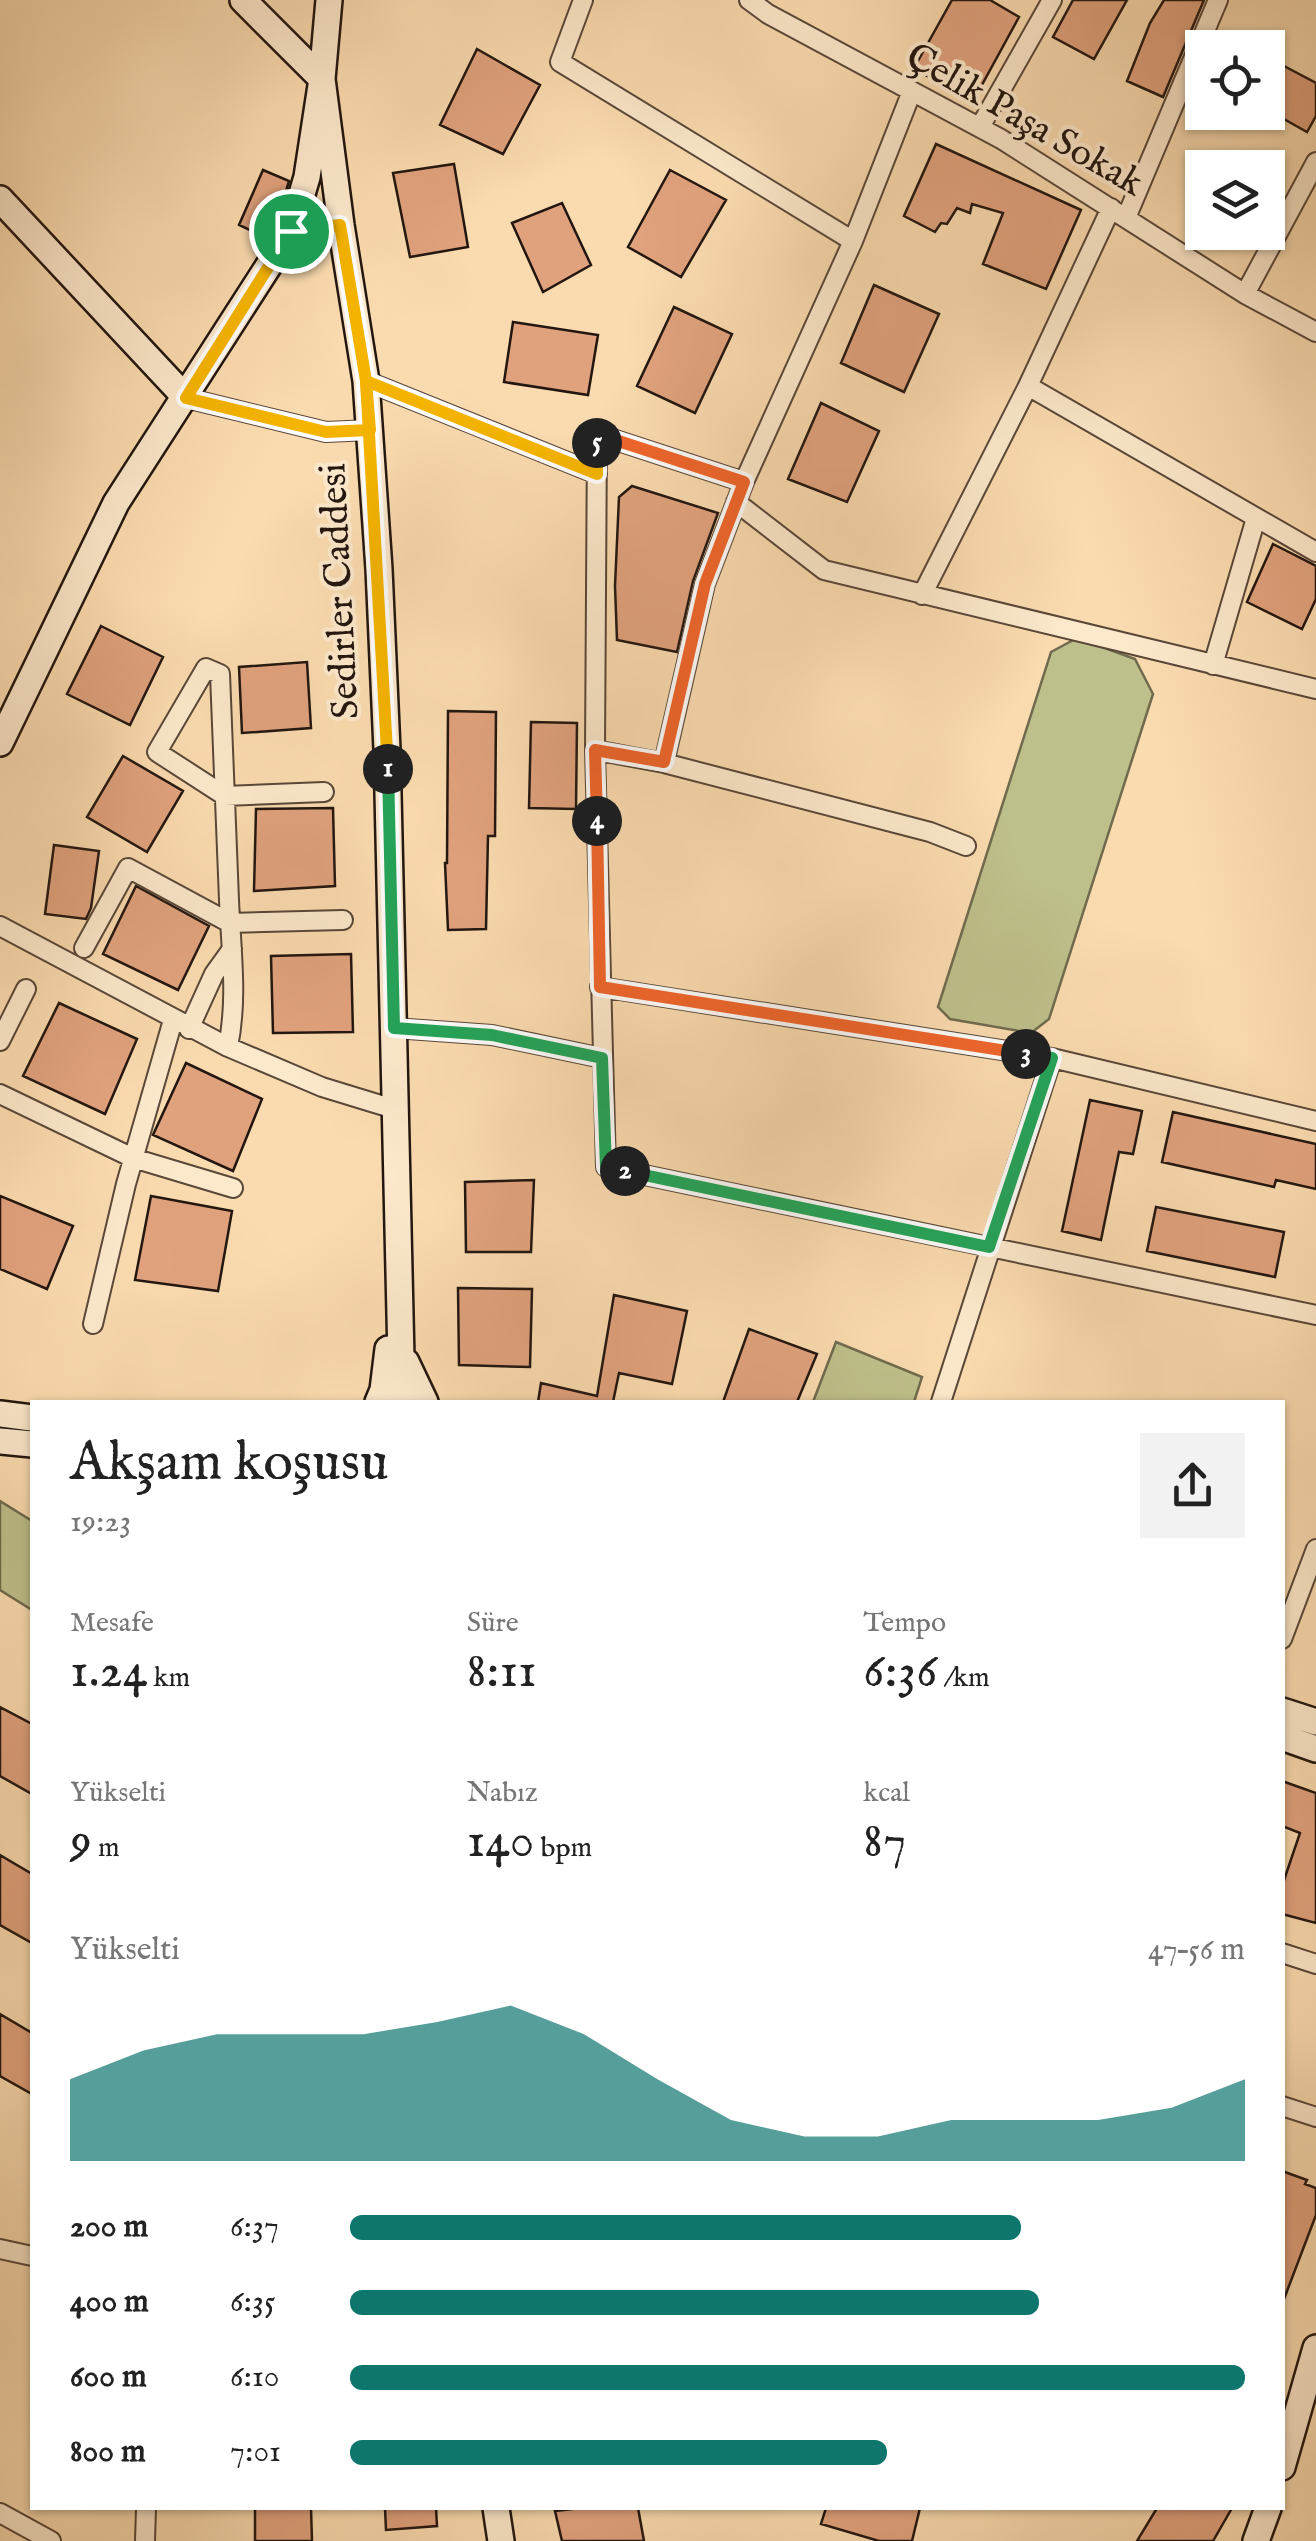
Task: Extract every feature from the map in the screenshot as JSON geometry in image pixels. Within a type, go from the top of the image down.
[{"type":"street","points":[[243,0],[322,79]]},
{"type":"street","points":[[0,743],[116,503],[291,231],[307,177],[329,0]]},
{"type":"street","points":[[584,0],[560,62],[853,241]]},
{"type":"street","name":"Çelik Paşa Sokak","points":[[749,0],[768,14],[980,127],[1245,294],[1316,332]]},
{"type":"street","points":[[980,127],[1052,0]]},
{"type":"street","points":[[922,595],[1118,213],[1218,0]]},
{"type":"street","name":"Sedirler Caddesi","points":[[322,79],[370,430],[387,750],[402,1400]]},
{"type":"street","points":[[664,762],[705,584],[744,482],[853,241],[912,91]]},
{"type":"street","points":[[1245,294],[1316,162]]},
{"type":"street","points":[[0,199],[186,398],[326,432],[370,430]]},
{"type":"street","points":[[291,231],[340,225]]},
{"type":"street","points":[[366,381],[597,474]]},
{"type":"street","points":[[1028,386],[1316,552]]},
{"type":"street","points":[[744,482],[597,434],[595,750],[606,1167],[1316,1315]]},
{"type":"street","points":[[736,502],[824,570],[1315,687]]},
{"type":"street","points":[[1214,665],[1256,518]]},
{"type":"street","points":[[228,1047],[236,979],[230,924],[225,796],[220,674],[206,668],[158,752],[225,796],[324,792]]},
{"type":"street","points":[[595,750],[664,762],[930,832],[966,846]]},
{"type":"street","points":[[84,948],[128,868],[230,924],[343,920]]},
{"type":"street","points":[[0,926],[228,1047],[322,1087],[394,1109]]},
{"type":"street","points":[[94,1324],[133,1158],[181,1025],[232,949]]},
{"type":"street","points":[[600,987],[1052,1058],[1316,1121]]},
{"type":"street","points":[[0,1041],[26,989]]},
{"type":"street","points":[[394,1028],[492,1035],[602,1058]]},
{"type":"street","points":[[942,1400],[1052,1058]]},
{"type":"street","points":[[0,1094],[133,1158],[233,1188]]},
{"type":"street","points":[[379,1400],[398,1254]]},
{"type":"street","points":[[400,1351],[424,1400]]},
{"type":"street","points":[[0,1414],[30,1418]]},
{"type":"street","points":[[0,1441],[30,1444]]},
{"type":"street","points":[[1285,1631],[1316,1549]]},
{"type":"street","points":[[1285,1712],[1316,1722]]},
{"type":"street","points":[[1285,1738],[1316,1749]]},
{"type":"street","points":[[1285,1955],[1316,1964]]},
{"type":"street","points":[[1285,2107],[1316,2117]]},
{"type":"street","points":[[0,2249],[30,2256]]},
{"type":"street","points":[[1285,2457],[1316,2348]]},
{"type":"street","points":[[146,2510],[146,2541]]},
{"type":"street","points":[[496,2510],[501,2541]]},
{"type":"street","points":[[1256,2541],[1267,2510]]},
{"type":"street","points":[[0,2513],[51,2541]]},
{"type":"green space","points":[[1077,638],[1135,659],[1153,694],[1049,1019],[1031,1033],[950,1019],[938,1007],[1051,652]]},
{"type":"green space","points":[[836,1342],[922,1377],[915,1400],[814,1400]]},
{"type":"green space","points":[[0,1501],[30,1520],[30,1609],[0,1590]]},
{"type":"building","points":[[952,0],[990,0],[1019,17],[972,103],[914,68]]},
{"type":"building","points":[[1073,0],[1127,0],[1094,59],[1053,37]]},
{"type":"building","points":[[1164,0],[1204,0],[1191,30],[1185,30],[1185,45],[1163,97],[1127,81],[1150,23]]},
{"type":"building","points":[[477,49],[540,85],[503,154],[440,125]]},
{"type":"building","points":[[1285,67],[1316,83],[1316,116],[1307,132],[1285,120]]},
{"type":"building","points":[[936,144],[1081,210],[1046,289],[983,264],[1003,213],[972,204],[970,213],[957,208],[947,224],[941,223],[935,232],[904,216]]},
{"type":"building","points":[[454,164],[468,247],[410,257],[393,173]]},
{"type":"building","points":[[263,170],[289,181],[276,224],[267,238],[239,225]]},
{"type":"building","points":[[670,170],[726,200],[681,277],[628,247]]},
{"type":"building","points":[[562,203],[591,265],[543,292],[512,223]]},
{"type":"building","points":[[874,285],[939,314],[904,392],[841,363]]},
{"type":"building","points":[[674,307],[732,334],[695,413],[637,386]]},
{"type":"building","points":[[513,322],[598,335],[588,395],[504,382]]},
{"type":"building","points":[[821,403],[879,431],[847,502],[788,479]]},
{"type":"building","points":[[632,486],[718,513],[693,581],[677,652],[617,640],[619,497]]},
{"type":"building","points":[[1273,544],[1316,566],[1316,599],[1302,629],[1247,602]]},
{"type":"building","points":[[101,626],[163,657],[130,725],[67,694]]},
{"type":"building","points":[[307,662],[311,728],[242,733],[239,667]]},
{"type":"building","points":[[448,711],[496,712],[495,836],[488,836],[486,929],[448,930]]},
{"type":"building","points":[[531,722],[577,723],[576,809],[529,808]]},
{"type":"building","points":[[123,756],[183,791],[147,852],[87,817]]},
{"type":"building","points":[[333,808],[335,886],[254,891],[256,809]]},
{"type":"building","points":[[54,845],[99,851],[86,919],[45,914]]},
{"type":"building","points":[[136,886],[209,926],[178,990],[103,954]]},
{"type":"building","points":[[351,954],[353,1032],[273,1033],[271,956]]},
{"type":"building","points":[[59,1003],[137,1039],[105,1114],[23,1076]]},
{"type":"building","points":[[186,1063],[262,1099],[233,1171],[153,1135]]},
{"type":"building","points":[[1090,1100],[1142,1111],[1133,1154],[1119,1152],[1101,1240],[1062,1231]]},
{"type":"building","points":[[1173,1112],[1316,1144],[1316,1189],[1276,1180],[1274,1187],[1162,1162]]},
{"type":"building","points":[[534,1180],[531,1252],[466,1252],[465,1182]]},
{"type":"building","points":[[0,1196],[73,1226],[47,1289],[0,1269]]},
{"type":"building","points":[[151,1196],[232,1211],[218,1291],[135,1280]]},
{"type":"building","points":[[1156,1207],[1284,1232],[1275,1277],[1147,1251]]},
{"type":"building","points":[[458,1288],[532,1289],[530,1367],[459,1365]]},
{"type":"building","points":[[614,1295],[687,1311],[672,1384],[619,1373],[613,1400],[538,1400],[541,1383],[597,1396]]},
{"type":"building","points":[[749,1329],[817,1354],[798,1400],[724,1400]]},
{"type":"building","points":[[0,1707],[30,1723],[30,1793],[0,1776]]},
{"type":"building","points":[[1285,1782],[1316,1793],[1316,1923],[1285,1915],[1285,1877],[1300,1833],[1285,1827]]},
{"type":"building","points":[[0,1855],[30,1873],[30,1942],[0,1925]]},
{"type":"building","points":[[0,2014],[30,2032],[30,2093],[0,2076]]},
{"type":"building","points":[[1285,2172],[1307,2180],[1305,2184],[1316,2188],[1316,2215],[1285,2296]]},
{"type":"building","points":[[255,2510],[311,2510],[312,2541],[255,2541]]},
{"type":"building","points":[[385,2510],[436,2510],[437,2526],[386,2530]]},
{"type":"building","points":[[638,2510],[644,2541],[562,2541],[555,2511]]},
{"type":"building","points":[[825,2510],[920,2510],[912,2541],[879,2541],[821,2524]]},
{"type":"building","points":[[1156,2510],[1231,2510],[1213,2541],[1137,2541]]},
{"type":"route","points":[[291,231],[186,398],[326,432],[370,430],[366,381],[597,474],[597,434],[744,482],[705,584],[664,762],[595,750],[600,987],[1052,1058],[989,1247],[606,1167],[602,1058],[492,1035],[394,1028],[387,750],[379,569],[366,381],[340,225],[291,231]]}]
